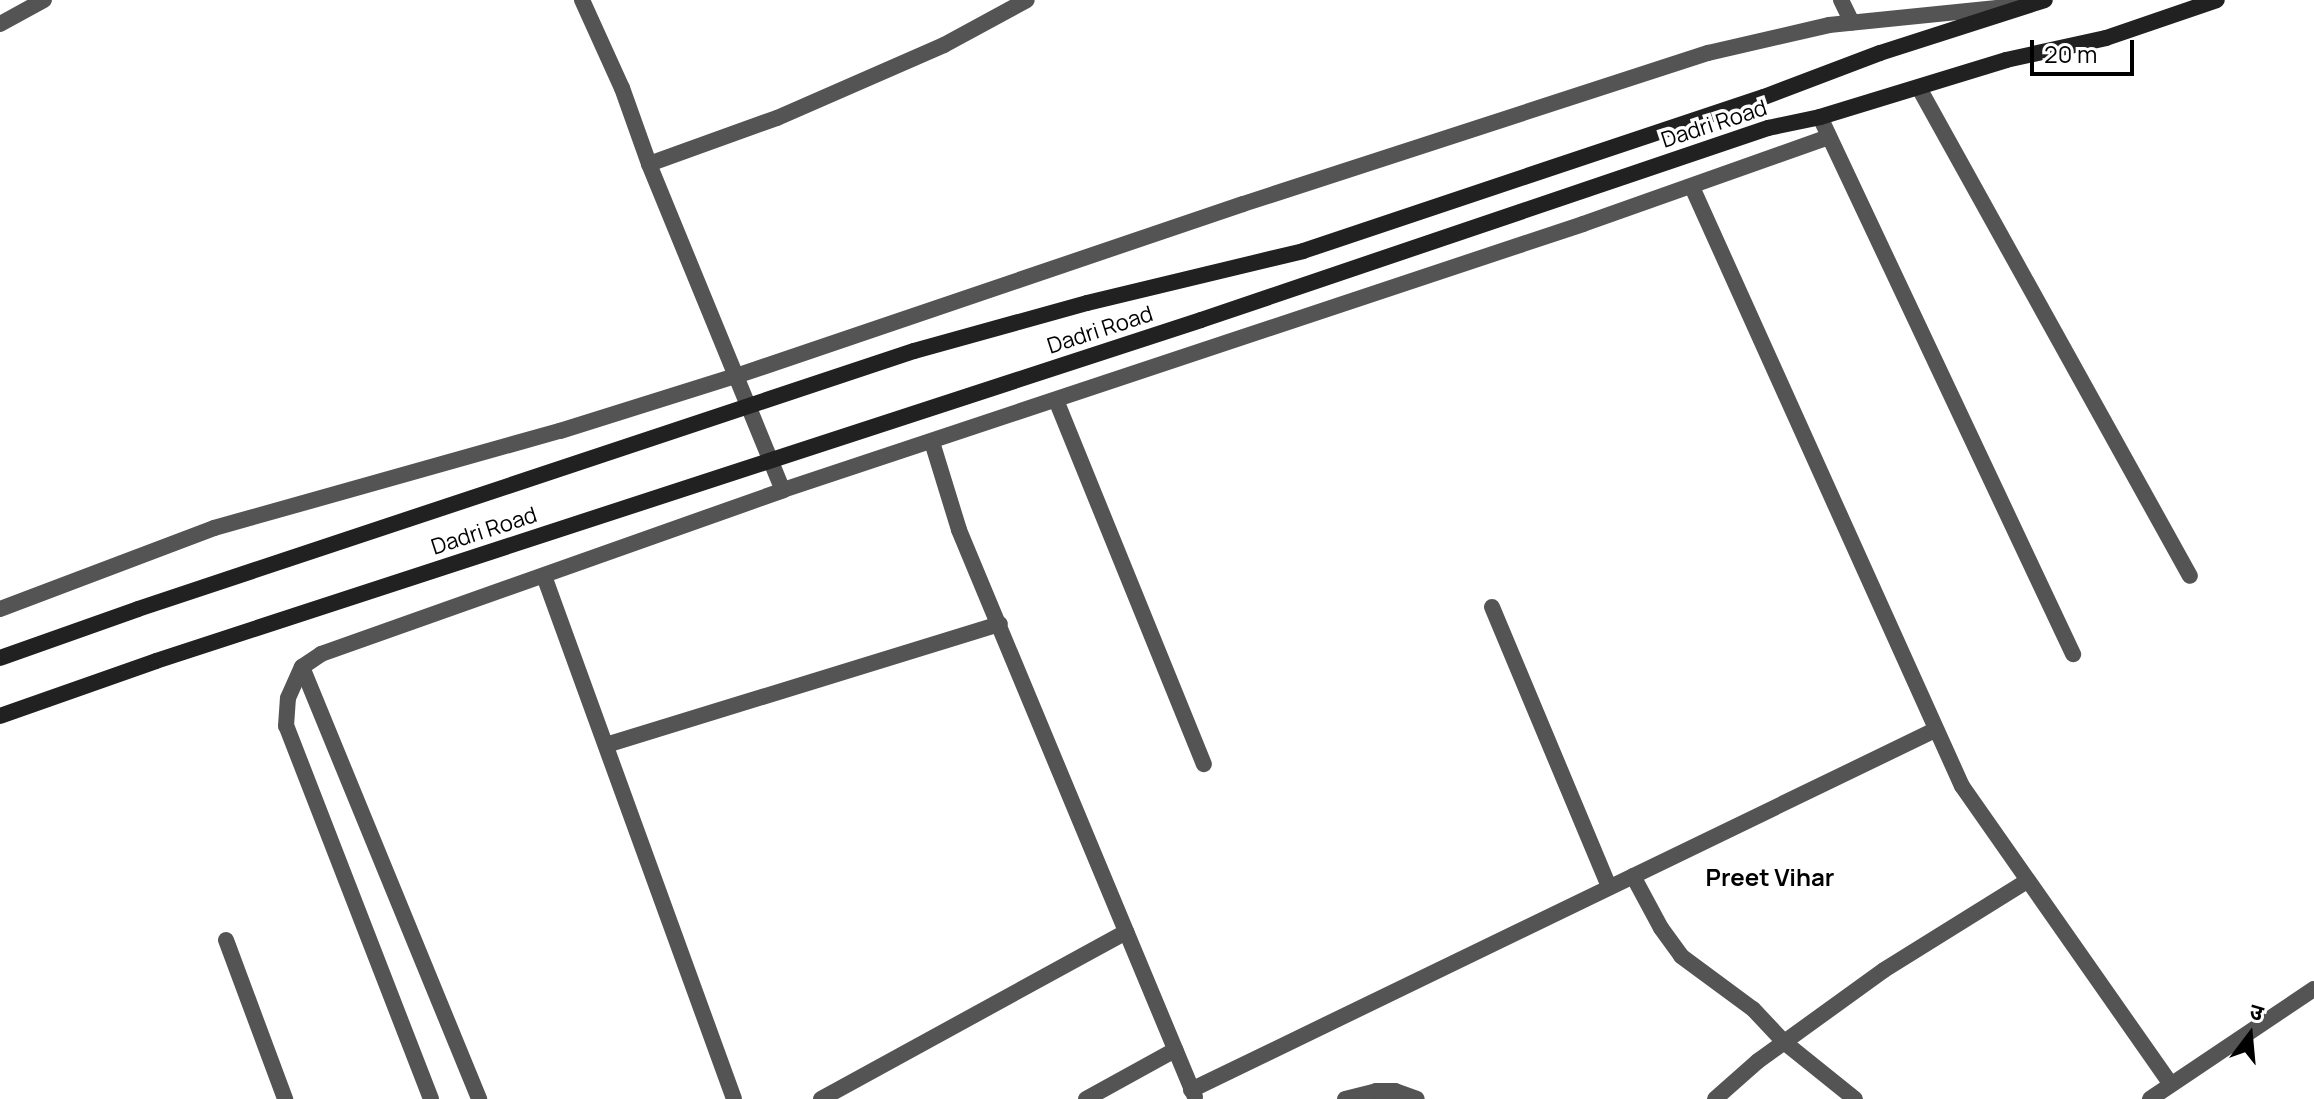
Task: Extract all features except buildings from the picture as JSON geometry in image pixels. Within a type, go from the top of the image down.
[{"type":"street","points":[[0,24],[44,0]]},
{"type":"street","points":[[582,0],[622,88],[649,164],[783,490]]},
{"type":"street","points":[[649,164],[777,118],[944,45],[1010,5],[1027,0]]},
{"type":"street","points":[[1841,0],[1852,23]]},
{"type":"street","name":"Dadri Road","points":[[0,716],[156,661],[1201,320],[1768,128],[1820,117],[2006,60],[2106,38],[2217,0]]},
{"type":"street","points":[[0,609],[214,528],[560,431],[736,376],[1243,204],[1708,53],[1852,23],[2039,2]]},
{"type":"street","name":"Dadri Road","points":[[0,658],[138,609],[914,351],[1087,303],[1303,251],[1764,97],[1880,53],[2039,2]]},
{"type":"street","points":[[1919,88],[2190,576]]},
{"type":"street","points":[[1820,117],[2073,654]]},
{"type":"street","points":[[431,1099],[286,726],[288,698],[302,667],[321,654],[783,490],[1692,187],[1829,137]]},
{"type":"street","points":[[1692,187],[1962,786],[2171,1084]]},
{"type":"street","points":[[1056,400],[1204,764]]},
{"type":"street","points":[[932,442],[959,530],[1193,1094],[1609,887],[1935,730]]},
{"type":"street","points":[[544,576],[734,1099]]},
{"type":"street","points":[[1492,607],[1609,887]]},
{"type":"street","points":[[606,745],[1000,624]]},
{"type":"street","points":[[302,667],[479,1099]]},
{"type":"street","points":[[1633,876],[1661,928],[1681,956],[1753,1009],[1784,1042],[1855,1099]]},
{"type":"street","points":[[1715,1099],[1784,1042],[1884,970],[2027,881]]},
{"type":"street","points":[[821,1099],[1126,932]]},
{"type":"street","points":[[226,940],[285,1099]]},
{"type":"street","points":[[2150,1099],[2314,989]]},
{"type":"street","points":[[1086,1099],[1175,1050]]},
{"type":"street","points":[[1345,1099],[1376,1091],[1395,1091],[1417,1099]]},
{"type":"district","name":"Preet Vihar","points":[[1770,877]]}]
